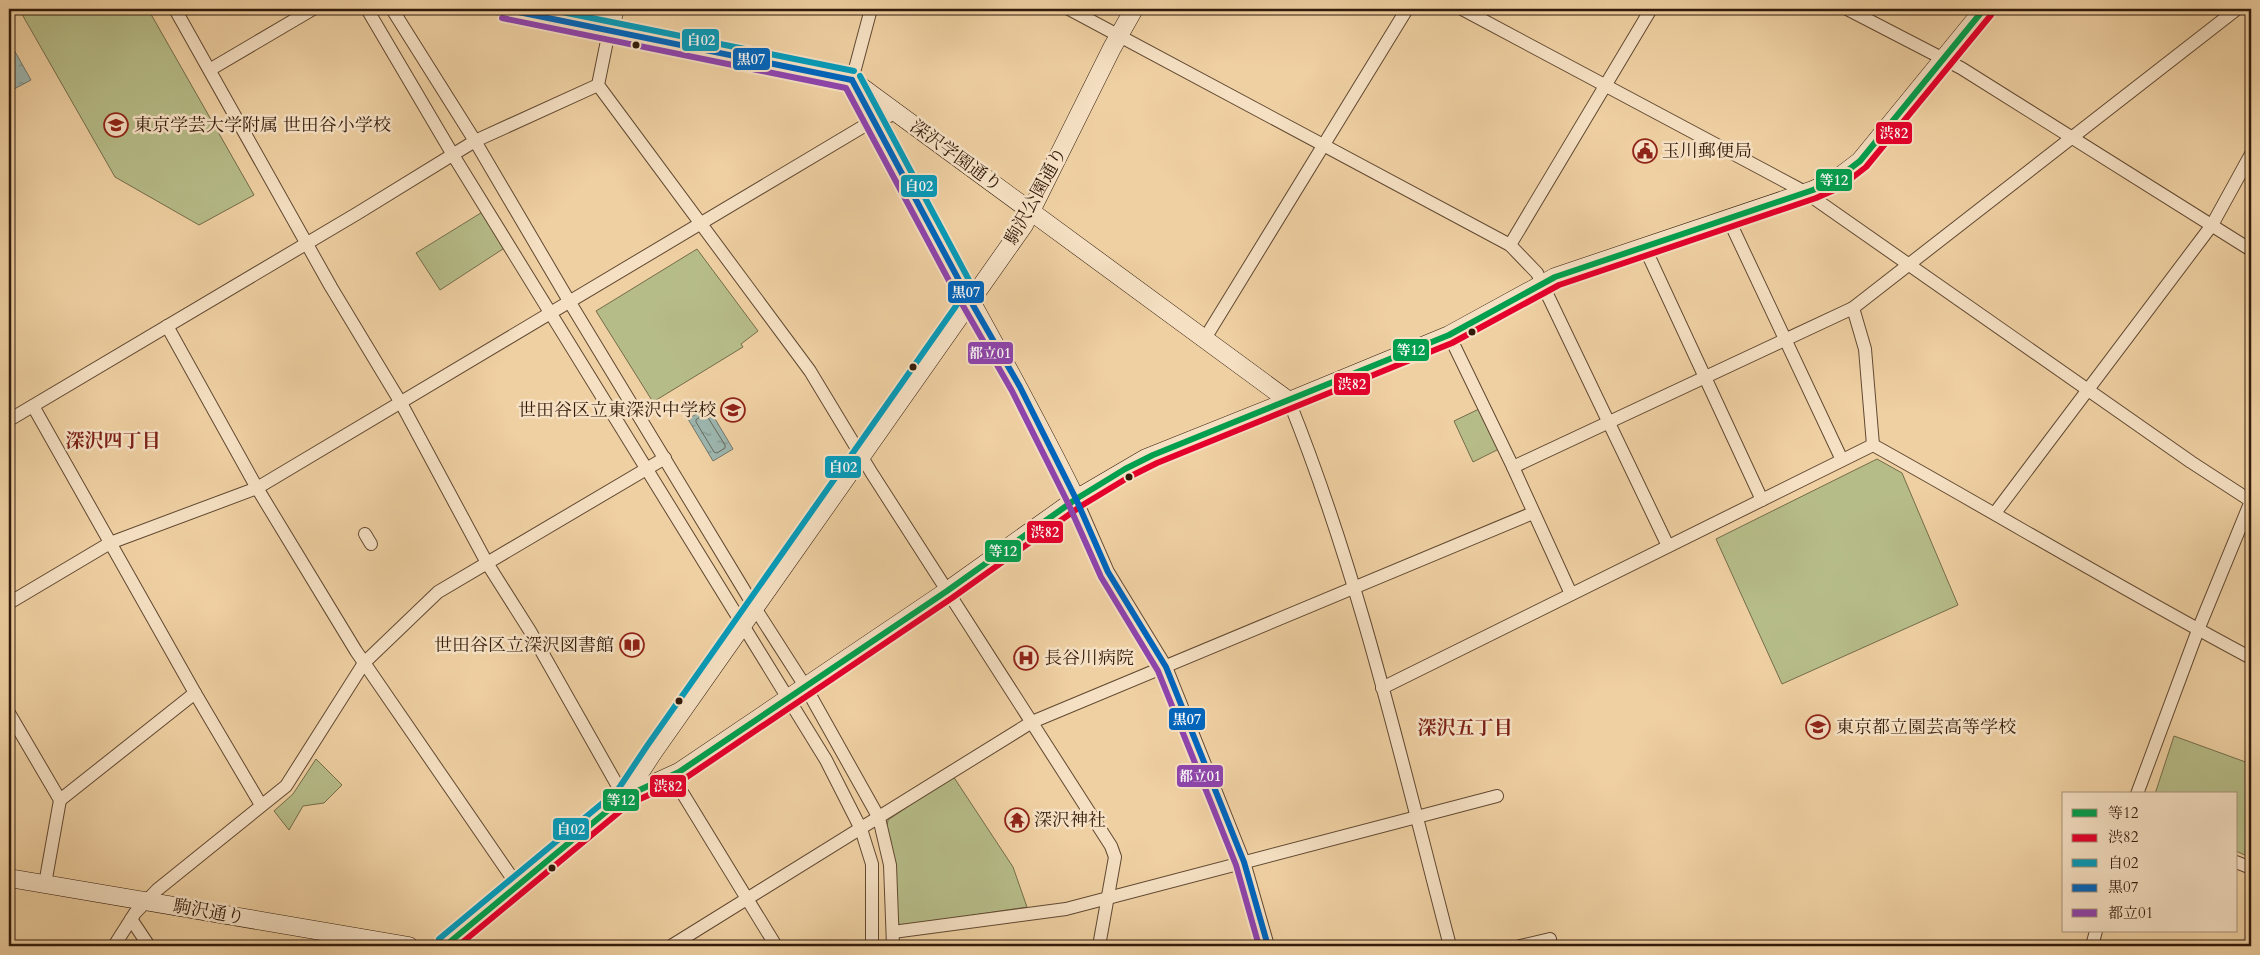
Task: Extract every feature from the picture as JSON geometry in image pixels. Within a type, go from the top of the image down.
[{"type":"street","points":[[175,9],[211,70],[306,243],[401,402],[487,563],[567,695],[624,797],[672,776],[947,591],[1076,499],[1146,458],[1449,335],[1542,283],[1573,270],[1805,192],[1835,180],[1854,166],[1945,59],[1984,9]]},
{"type":"street","points":[[211,70],[313,9]]},
{"type":"street","points":[[367,9],[453,155],[826,760],[861,829],[872,864],[872,946]]},
{"type":"street","points":[[392,9],[475,141],[569,301],[804,686],[879,818],[890,865],[893,946]]},
{"type":"street","name":"深沢学園通り","points":[[504,9],[852,80],[1289,401]]},
{"type":"street","points":[[615,9],[598,85],[810,371],[871,472],[1111,846],[1115,857],[1099,946]]},
{"type":"street","points":[[871,9],[852,80],[970,301],[1020,387],[1076,499],[1108,572],[1166,667],[1244,862],[1268,946]]},
{"type":"street","points":[[1069,9],[1510,245],[1537,273],[1668,546]]},
{"type":"street","name":"駒沢公園通り","points":[[445,946],[517,885],[563,850],[624,797],[654,751],[1031,212],[1134,9]]},
{"type":"street","points":[[1204,340],[1407,9]]},
{"type":"street","points":[[1462,9],[1805,192],[2191,462],[2251,501],[2198,630],[2138,792]]},
{"type":"street","points":[[1510,245],[1652,9]]},
{"type":"street","points":[[1847,9],[1945,59],[2251,250]]},
{"type":"street","points":[[1513,467],[1853,308],[2237,9]]},
{"type":"street","points":[[9,420],[475,141],[598,85]]},
{"type":"street","points":[[9,603],[110,543],[257,488],[699,223],[873,121],[896,113]]},
{"type":"street","points":[[1995,513],[2212,225],[2251,154]]},
{"type":"street","points":[[1728,218],[1842,460]]},
{"type":"street","points":[[1644,246],[1762,500]]},
{"type":"street","points":[[1853,308],[1865,349],[1873,445]]},
{"type":"street","points":[[167,326],[257,488],[364,663],[517,885]]},
{"type":"street","points":[[1449,335],[1513,467],[1571,594]]},
{"type":"street","points":[[1289,401],[1339,536],[1382,688],[1450,946]]},
{"type":"street","points":[[33,406],[261,806]]},
{"type":"street","points":[[1382,688],[1873,445]]},
{"type":"street","points":[[1873,445],[2198,630],[2251,658]]},
{"type":"street","points":[[114,946],[131,918],[147,900],[286,786],[364,663],[438,592],[664,458]]},
{"type":"street","points":[[671,946],[1032,722],[1533,513]]},
{"type":"street","points":[[60,800],[195,693]]},
{"type":"street","points":[[9,713],[60,800],[45,884]]},
{"type":"street","points":[[672,776],[749,898],[776,946]]},
{"type":"street","points":[[893,932],[1066,909],[1497,796]]},
{"type":"street","points":[[2238,863],[2251,868]]},
{"type":"street","name":"駒沢通り","points":[[9,878],[409,946]]},
{"type":"street","points":[[131,918],[149,946]]},
{"type":"street","points":[[2092,946],[2096,932]]},
{"type":"street","points":[[1520,946],[1550,939]]},
{"type":"green space","points":[[19,9],[148,9],[254,195],[199,225],[115,177]]},
{"type":"green space","points":[[484,211],[506,247],[440,290],[416,253]]},
{"type":"green space","points":[[697,249],[758,331],[741,344],[743,347],[653,402],[596,311]]},
{"type":"green space","points":[[1481,408],[1499,449],[1473,462],[1454,421]]},
{"type":"green space","points":[[1877,459],[1902,473],[1958,605],[1782,684],[1716,539]]},
{"type":"green space","points":[[2174,736],[2251,764],[2251,853],[2249,857],[2238,852],[2238,792],[2156,792]]},
{"type":"green space","points":[[316,759],[342,785],[324,803],[303,806],[289,830],[274,811],[293,794]]},
{"type":"green space","points":[[953,776],[1013,867],[1027,907],[902,926],[898,923],[887,827],[888,820]]},
{"type":"water","points":[[9,41],[31,80],[14,89],[9,81]]},
{"type":"water","points":[[708,407],[733,449],[713,461],[688,419]]},
{"type":"transit line","name":"黒07","points":[[504,9],[852,80]]},
{"type":"transit line","name":"自02","points":[[547,9],[854,71]]},
{"type":"transit line","name":"等12","points":[[445,946],[624,797],[679,772],[947,591],[1076,499],[1125,469],[1153,455],[1449,335],[1555,277],[1813,190],[1835,180],[1860,161],[1984,9]]},
{"type":"transit line","name":"渋82","points":[[458,946],[629,804],[684,779],[952,598],[1081,506],[1129,477],[1157,463],[1452,343],[1559,285],[1816,198],[1839,188],[1866,167],[1991,15]]},
{"type":"transit line","name":"都立01","points":[[502,18],[846,88],[954,290],[1012,391],[1068,503],[1101,577],[1158,671],[1236,865],[1259,946]]},
{"type":"transit line","name":"自02","points":[[860,76],[978,297]]},
{"type":"transit line","name":"黒07","points":[[852,80],[962,286],[1020,387],[1076,499],[1108,572],[1166,667],[1244,862],[1268,946]]},
{"type":"transit line","name":"自02","points":[[439,939],[617,791],[963,296]]},
{"type":"place","name":"東京学芸大学附属 世田谷小学校","points":[[116,125]]},
{"type":"place","name":"玉川郵便局","points":[[1645,151]]},
{"type":"place","name":"世田谷区立東深沢中学校","points":[[733,410]]},
{"type":"place","name":"世田谷区立深沢図書館","points":[[632,645]]},
{"type":"place","name":"長谷川病院","points":[[1026,658]]},
{"type":"place","name":"東京都立園芸高等学校","points":[[1818,727]]},
{"type":"place","name":"深沢神社","points":[[1017,820]]},
{"type":"district","name":"深沢四丁目","points":[[113,441]]},
{"type":"district","name":"深沢五丁目","points":[[1465,728]]}]
